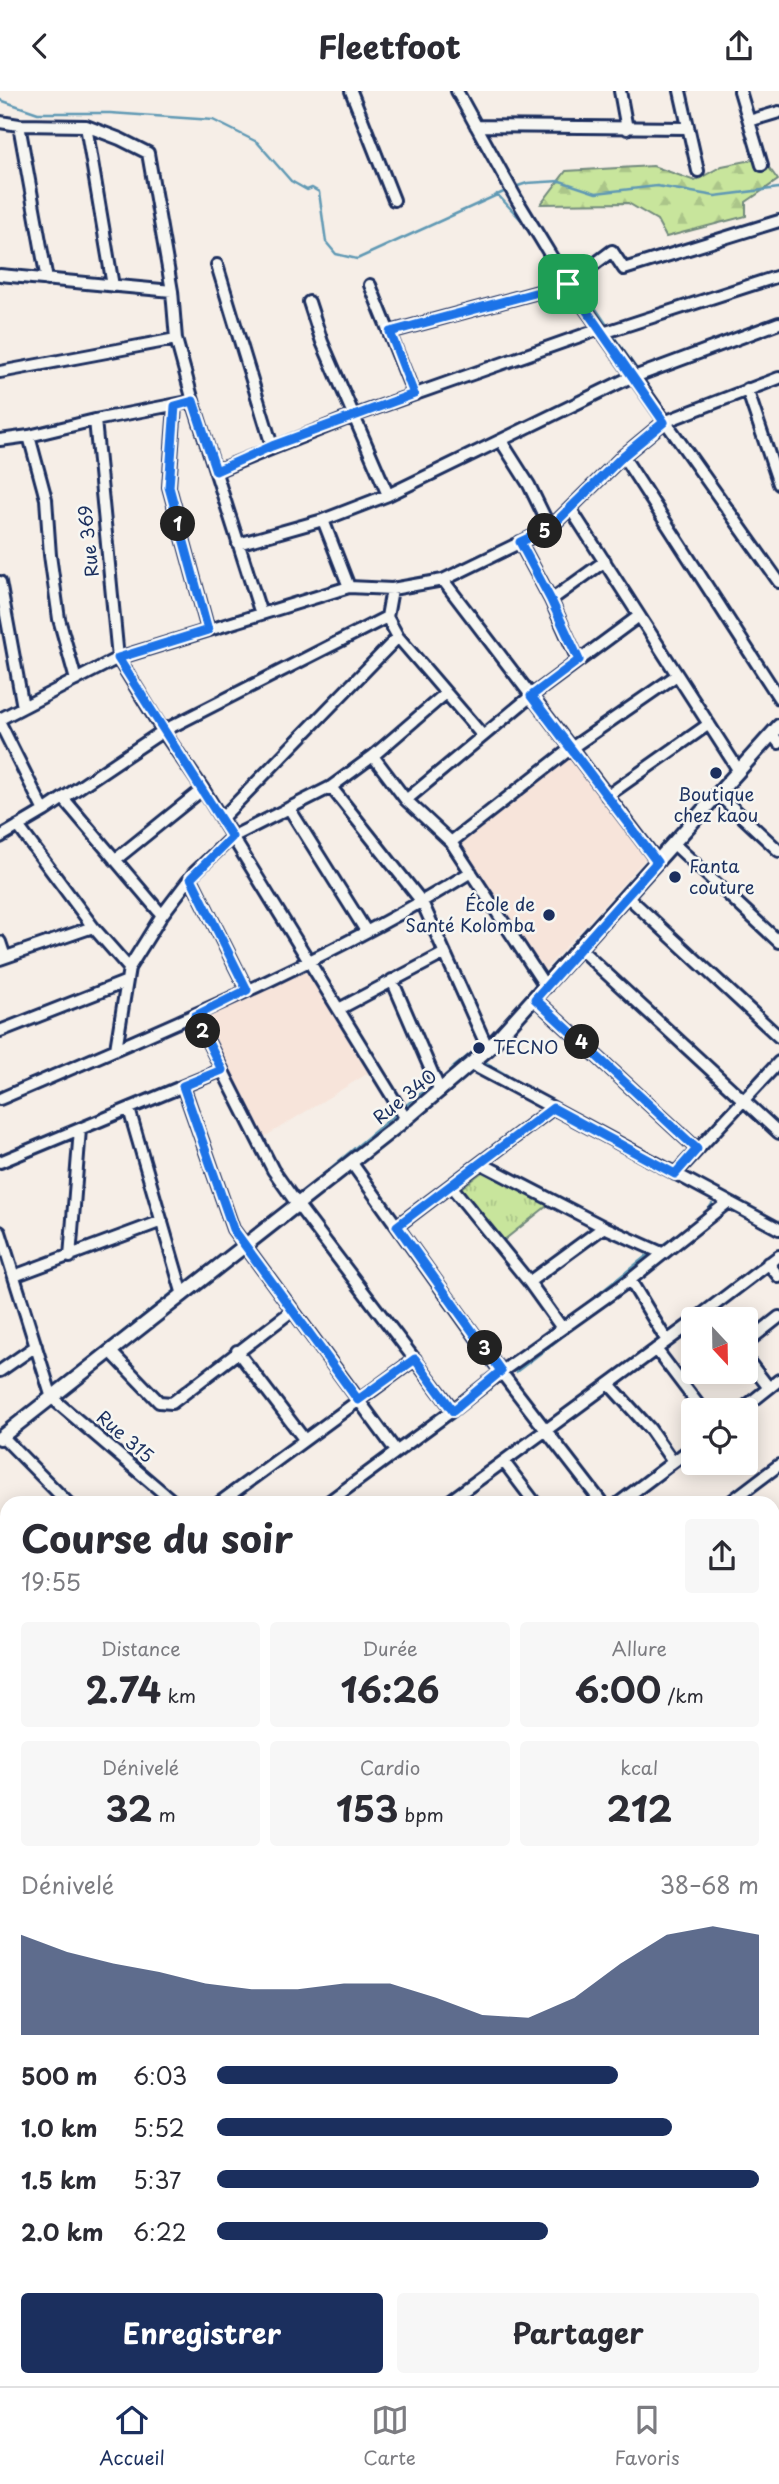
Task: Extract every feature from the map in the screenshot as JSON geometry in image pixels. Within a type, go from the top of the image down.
[{"type":"street","points":[[351,91],[394,199]]},
{"type":"street","points":[[457,91],[517,200],[568,284],[779,582]]},
{"type":"street","points":[[620,91],[627,129]]},
{"type":"street","points":[[680,91],[698,170]]},
{"type":"street","points":[[740,91],[762,165]]},
{"type":"street","points":[[749,121],[779,112]]},
{"type":"street","points":[[0,122],[19,125],[86,126],[148,153],[172,291],[176,339],[261,614]]},
{"type":"street","points":[[19,125],[47,281]]},
{"type":"street","points":[[86,126],[113,286]]},
{"type":"street","points":[[476,126],[688,128]]},
{"type":"street","points":[[390,332],[568,284],[612,251],[624,269],[779,221]]},
{"type":"street","points":[[217,265],[272,446]]},
{"type":"street","points":[[0,275],[172,291]]},
{"type":"street","points":[[216,471],[272,446],[414,394],[602,331],[779,276]]},
{"type":"street","points":[[370,285],[414,394]]},
{"type":"street","points":[[309,302],[322,342],[388,495]]},
{"type":"street","points":[[239,544],[323,520],[388,495],[633,377],[779,323]]},
{"type":"street","points":[[0,372],[176,339]]},
{"type":"street","points":[[44,811],[0,721],[23,707],[118,658],[349,587],[392,589],[443,580],[550,528],[623,456],[664,422],[779,379]]},
{"type":"street","points":[[747,389],[779,485]]},
{"type":"street","points":[[0,440],[193,401]]},
{"type":"street","points":[[175,406],[169,487],[208,630]]},
{"type":"street","name":"Rue 369","points":[[95,420],[118,658]]},
{"type":"street","points":[[29,436],[46,499],[50,555],[60,619],[76,680]]},
{"type":"street","points":[[501,440],[529,485],[550,528]]},
{"type":"street","points":[[623,456],[779,698]]},
{"type":"street","points":[[570,508],[739,771]]},
{"type":"street","points":[[323,520],[349,587]]},
{"type":"street","points":[[520,542],[579,660]]},
{"type":"street","points":[[551,600],[605,561]]},
{"type":"street","points":[[443,580],[657,862]]},
{"type":"street","points":[[0,582],[23,707]]},
{"type":"street","points":[[392,589],[387,617],[398,637],[483,736]]},
{"type":"street","points":[[406,800],[531,696],[639,616]]},
{"type":"street","points":[[0,837],[64,798],[163,731],[387,617]]},
{"type":"street","points":[[221,819],[398,637]]},
{"type":"street","points":[[118,658],[203,789],[405,1119]]},
{"type":"street","points":[[452,842],[570,749],[677,675]]},
{"type":"street","points":[[116,1049],[129,968],[162,915],[191,878],[232,837],[331,787],[373,756],[446,693]]},
{"type":"street","points":[[607,796],[709,724]]},
{"type":"street","name":"Rue 340","points":[[1,1437],[246,1246],[440,1091],[488,1049],[739,771],[777,735]]},
{"type":"street","points":[[373,756],[406,800],[452,842],[546,987]]},
{"type":"street","points":[[331,787],[422,902],[488,1049]]},
{"type":"street","points":[[115,860],[203,789]]},
{"type":"street","points":[[718,795],[778,848]]},
{"type":"street","points":[[64,798],[162,915]]},
{"type":"street","points":[[289,808],[366,931]]},
{"type":"street","points":[[18,826],[93,927],[129,968]]},
{"type":"street","points":[[674,844],[779,942]]},
{"type":"street","points":[[0,1099],[195,1016],[422,902],[471,871]]},
{"type":"street","points":[[191,878],[247,990]]},
{"type":"street","points":[[627,896],[779,1037]]},
{"type":"street","points":[[0,941],[3,958],[93,927]]},
{"type":"street","points":[[580,949],[779,1133]]},
{"type":"street","points":[[339,1009],[445,953]]},
{"type":"street","points":[[392,980],[440,1091]]},
{"type":"street","points":[[0,1031],[125,982]]},
{"type":"street","points":[[535,999],[697,1149]]},
{"type":"street","points":[[195,1016],[273,1170],[453,1411]]},
{"type":"street","points":[[675,1174],[779,1062]]},
{"type":"street","points":[[471,1064],[779,1229]]},
{"type":"street","points":[[0,1162],[222,1070]]},
{"type":"street","points":[[183,1086],[233,1229],[396,1451]]},
{"type":"street","points":[[397,1226],[553,1108]]},
{"type":"street","points":[[129,1109],[183,1295]]},
{"type":"street","points":[[70,1257],[80,1129]]},
{"type":"street","points":[[351,1161],[501,1371],[596,1496]]},
{"type":"street","points":[[482,1164],[604,1227],[662,1253]]},
{"type":"street","points":[[451,1186],[529,1282],[562,1328]]},
{"type":"street","points":[[336,1496],[453,1411],[501,1371],[630,1280],[728,1202]]},
{"type":"street","points":[[14,1276],[162,1221]]},
{"type":"street","points":[[529,1282],[604,1227]]},
{"type":"street","points":[[0,1232],[4,1261],[14,1276],[52,1398]]},
{"type":"street","points":[[721,1307],[779,1256]]},
{"type":"street","points":[[768,1263],[779,1277]]},
{"type":"street","points":[[630,1280],[667,1341]]},
{"type":"street","points":[[111,1352],[159,1402],[172,1403],[293,1310]]},
{"type":"street","points":[[758,1334],[779,1317]]},
{"type":"street","points":[[458,1496],[681,1331]]},
{"type":"street","points":[[0,1371],[36,1346]]},
{"type":"street","points":[[656,1349],[693,1398]]},
{"type":"street","points":[[237,1351],[304,1439]]},
{"type":"street","points":[[228,1496],[415,1359]]},
{"type":"street","points":[[756,1398],[774,1384],[758,1369]]},
{"type":"street","points":[[609,1384],[650,1429],[673,1462]]},
{"type":"street","name":"Rue 315","points":[[52,1398],[167,1496]]},
{"type":"street","points":[[1,1437],[61,1496]]},
{"type":"street","points":[[628,1496],[681,1456]]},
{"type":"street","points":[[504,1462],[530,1496]]},
{"type":"street","points":[[738,1496],[779,1465]]},
{"type":"shaded area","name":"École de Santé Kolomba","points":[[570,755],[647,857],[542,973],[458,843]]},
{"type":"shaded area","points":[[306,964],[370,1072],[261,1139],[200,1014]]},
{"type":"green space","points":[[762,158],[778,180],[746,202],[746,216],[666,237],[657,220],[628,203],[541,204],[566,171],[653,166],[695,181],[722,166]]},
{"type":"green space","points":[[486,1169],[552,1202],[504,1240],[461,1188]]},
{"type":"waterway","points":[[0,100],[38,113],[110,113],[213,120],[257,142],[291,181],[307,190],[312,188],[319,192],[326,242],[336,254],[357,259],[508,190]]},
{"type":"waterway","points":[[515,187],[527,183],[560,181],[596,193],[657,186],[715,196],[779,188]]},
{"type":"waterway","points":[[497,194],[525,224],[548,260]]},
{"type":"waterway","points":[[562,258],[574,276]]},
{"type":"waterway","points":[[577,281],[609,328]]},
{"type":"waterway","points":[[612,334],[638,371]]},
{"type":"waterway","points":[[642,377],[670,418]]},
{"type":"waterway","points":[[630,381],[658,422]]},
{"type":"waterway","points":[[674,423],[687,441]]},
{"type":"waterway","points":[[662,428],[668,436]]},
{"type":"waterway","points":[[774,723],[779,717]]},
{"type":"waterway","points":[[741,759],[767,730]]},
{"type":"waterway","points":[[717,785],[734,767]]},
{"type":"waterway","points":[[661,848],[692,814]]},
{"type":"waterway","points":[[544,977],[620,894]]},
{"type":"waterway","points":[[441,1080],[483,1044]]},
{"type":"waterway","points":[[487,1063],[536,1093]]},
{"type":"waterway","points":[[402,1109],[418,1095],[434,1087]]},
{"type":"waterway","points":[[297,1196],[397,1113]]},
{"type":"waterway","points":[[659,1159],[677,1169]]},
{"type":"waterway","points":[[683,1172],[739,1202]]},
{"type":"waterway","points":[[705,1215],[712,1204]]},
{"type":"waterway","points":[[754,1210],[779,1223]]},
{"type":"waterway","points":[[694,1236],[708,1225]]},
{"type":"waterway","points":[[659,1247],[685,1230]]},
{"type":"waterway","points":[[184,1284],[234,1246]]},
{"type":"waterway","points":[[571,1316],[650,1253]]},
{"type":"waterway","points":[[52,1388],[178,1288]]},
{"type":"waterway","points":[[516,1372],[597,1310]]},
{"type":"waterway","points":[[508,1360],[556,1326]]},
{"type":"waterway","points":[[28,1409],[46,1392]]},
{"type":"place","name":"Boutique chez kaou","points":[[716,773]]},
{"type":"place","name":"Fanta couture","points":[[675,877]]},
{"type":"place","name":"École de Santé Kolomba","points":[[549,915]]},
{"type":"place","name":"TECNO","points":[[479,1048]]},
{"type":"route","points":[[568,284],[664,422],[623,456],[550,528],[520,542],[579,660],[531,696],[657,862],[535,999],[697,1149],[675,1174],[553,1108],[397,1226],[501,1371],[453,1411],[415,1359],[358,1400],[233,1229],[183,1086],[222,1070],[195,1016],[247,990],[191,878],[232,837],[118,658],[208,630],[169,487],[175,406],[193,401],[216,471],[272,446],[414,394],[390,332],[568,284]]}]
